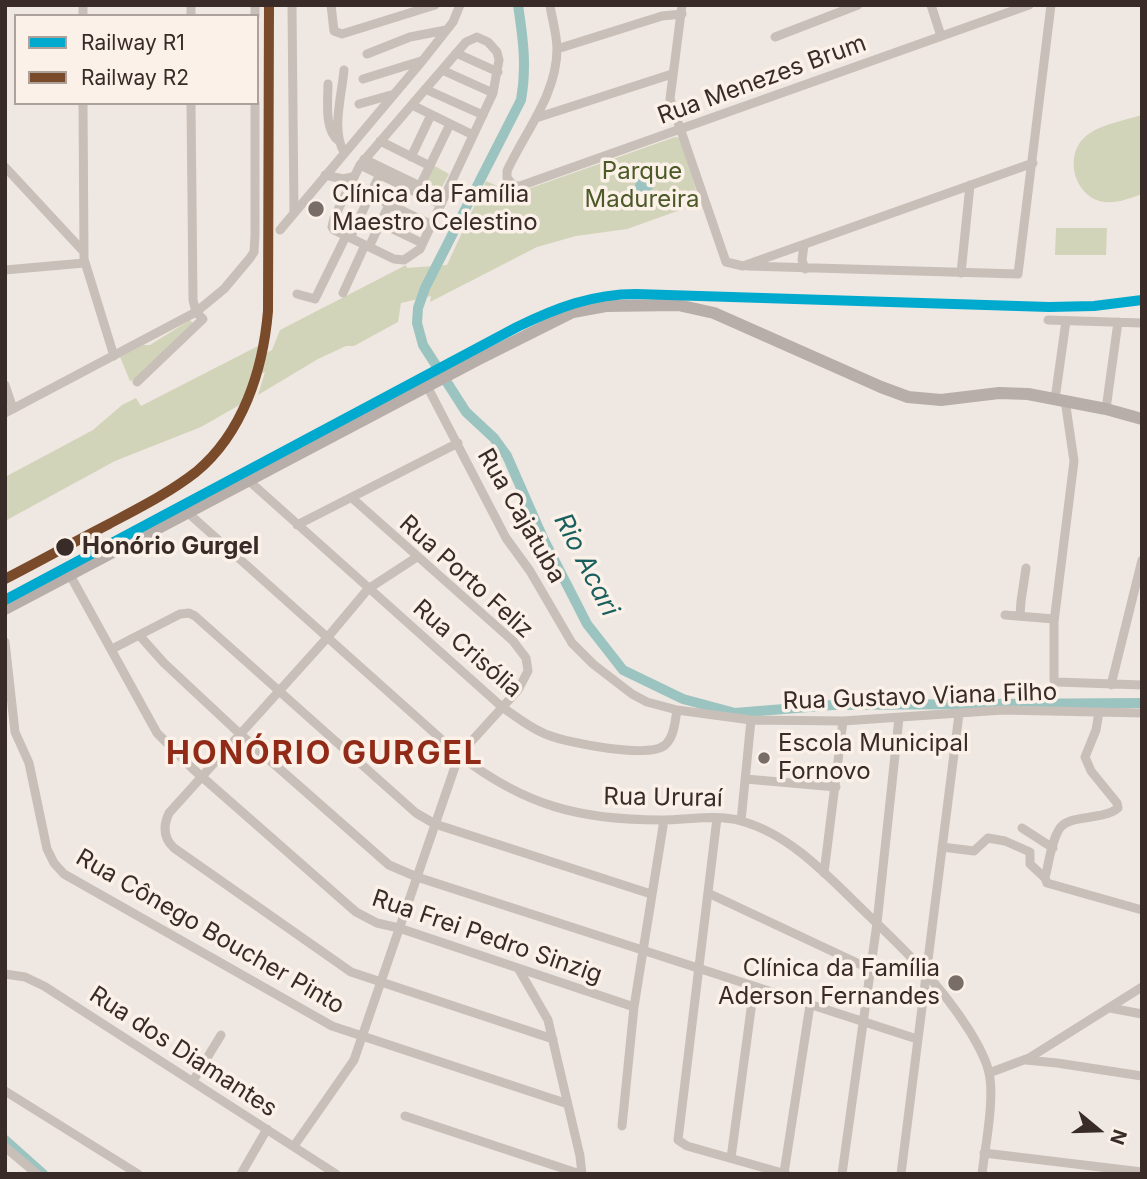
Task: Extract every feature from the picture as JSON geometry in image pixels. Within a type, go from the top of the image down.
[{"type":"main road","points":[[5,609],[573,312],[606,306],[678,305],[714,313],[908,397],[942,400],[1012,393],[1106,409],[1142,419]]},
{"type":"street","points":[[292,5],[294,213]]},
{"type":"street","points":[[331,5],[334,31],[338,34],[435,5]]},
{"type":"street","points":[[280,230],[423,60],[453,22],[460,5]]},
{"type":"street","points":[[537,118],[552,77],[557,49],[550,5]]},
{"type":"street","points":[[775,37],[858,5]]},
{"type":"street","points":[[931,5],[941,36]]},
{"type":"street","points":[[993,5],[996,17]]},
{"type":"street","name":"Rua Menezes Brum","points":[[537,118],[507,171],[509,182],[520,186],[1029,5]]},
{"type":"street","points":[[557,49],[682,10],[670,99],[726,262],[743,266],[805,269],[1018,274],[1051,5]]},
{"type":"street","points":[[367,54],[410,37],[446,30]]},
{"type":"street","points":[[471,38],[483,39],[494,46],[497,52],[498,72],[493,93],[422,243],[415,254],[404,260],[381,258],[367,246],[332,226],[352,177],[362,162],[442,70],[471,38]]},
{"type":"street","points":[[456,53],[498,72]]},
{"type":"street","points":[[363,79],[423,60]]},
{"type":"street","points":[[344,70],[338,131],[344,152]]},
{"type":"street","points":[[442,70],[493,93]]},
{"type":"street","points":[[537,118],[673,74]]},
{"type":"street","points":[[327,84],[331,131],[339,142]]},
{"type":"street","points":[[425,89],[483,115]]},
{"type":"street","points":[[359,104],[392,95]]},
{"type":"street","points":[[83,105],[84,263],[114,356]]},
{"type":"street","points":[[137,382],[203,319],[196,312],[193,300],[191,105]]},
{"type":"street","points":[[5,385],[9,411],[196,312],[229,284],[254,252],[255,105]]},
{"type":"street","points":[[412,105],[473,135]]},
{"type":"street","points":[[411,157],[431,115]]},
{"type":"street","points":[[420,186],[450,124]]},
{"type":"street","points":[[380,141],[430,166]]},
{"type":"street","points":[[362,162],[380,174],[441,201]]},
{"type":"street","points":[[362,162],[420,186],[441,201]]},
{"type":"street","points":[[743,266],[1033,163]]},
{"type":"street","points":[[5,167],[83,251]]},
{"type":"street","points":[[297,294],[315,299],[380,174]]},
{"type":"street","points":[[325,175],[343,179],[352,177]]},
{"type":"street","points":[[961,272],[970,185]]},
{"type":"street","points":[[370,195],[430,224]]},
{"type":"street","points":[[343,293],[388,207],[393,206]]},
{"type":"street","points":[[380,223],[422,243]]},
{"type":"street","points":[[804,245],[802,260],[805,269]]},
{"type":"street","points":[[5,270],[84,263]]},
{"type":"street","points":[[1048,320],[1142,323]]},
{"type":"street","points":[[1066,321],[1060,400],[1074,461],[1054,618],[1053,677],[1057,682],[1142,685]]},
{"type":"street","points":[[1106,409],[1118,322]]},
{"type":"street","name":"Rua Cajatuba","points":[[430,385],[506,538],[530,571],[572,643],[593,664],[632,694],[647,702],[677,710],[700,712]]},
{"type":"street","points":[[297,525],[458,443]]},
{"type":"street","name":"Rua Crisólia","points":[[248,480],[502,707],[541,732],[556,738],[600,747],[652,750],[664,746],[673,732],[677,710]]},
{"type":"street","name":"Rua Porto Feliz","points":[[352,498],[513,641],[526,658],[528,671],[524,682],[459,755]]},
{"type":"street","name":"Rua Ururaí","points":[[187,512],[459,755],[507,787],[554,807],[606,819],[717,818],[741,821],[768,832],[824,873],[928,972],[978,1045],[989,1073],[990,1093],[982,1174]]},
{"type":"street","points":[[417,557],[368,589],[169,813],[165,831],[174,848],[342,967],[380,984],[553,1039]]},
{"type":"street","points":[[1111,685],[1139,583],[1142,560]]},
{"type":"street","points":[[1020,616],[1026,568]]},
{"type":"street","name":"Rua Frei Pedro Sinzig","points":[[70,575],[157,733],[201,776],[356,912],[377,923],[634,1007]]},
{"type":"street","points":[[112,649],[172,618],[189,613],[200,619],[281,690],[408,807],[435,824],[651,894]]},
{"type":"street","points":[[1004,615],[1054,618]]},
{"type":"street","points":[[139,635],[240,734],[389,865],[417,877],[916,1039]]},
{"type":"street","name":"Rua Cônego Boucher Pinto","points":[[5,642],[15,732],[32,770],[44,840],[58,868],[83,885],[320,1020],[362,1037],[565,1103]]},
{"type":"street","name":"Rua Gustavo Viana Filho","points":[[700,712],[751,720],[844,721],[1003,710],[1142,713]]},
{"type":"street","points":[[1045,878],[1058,831],[1063,825],[1104,816],[1118,808],[1118,803],[1091,771],[1085,757],[1096,730],[1099,712]]},
{"type":"street","points":[[901,1174],[959,714]]},
{"type":"street","points":[[842,1174],[877,923],[899,718]]},
{"type":"street","points":[[741,821],[751,720]]},
{"type":"street","points":[[824,873],[844,721]]},
{"type":"street","points":[[294,1146],[347,1072],[362,1037],[459,755]]},
{"type":"street","points":[[746,779],[836,787]]},
{"type":"street","points":[[717,818],[678,1140],[684,1145],[785,1174],[810,1005]]},
{"type":"street","points":[[622,1125],[634,1007],[664,820]]},
{"type":"street","points":[[1022,828],[1053,848]]},
{"type":"street","points":[[943,847],[974,851],[988,838],[1005,841],[1030,852],[1030,864],[1047,883],[1142,910]]},
{"type":"street","points":[[708,893],[870,969]]},
{"type":"street","points":[[405,1116],[581,1174],[553,1039],[540,1005],[518,968]]},
{"type":"street","name":"Rua dos Diamantes","points":[[5,974],[25,977],[44,986],[336,1174]]},
{"type":"street","points":[[730,1158],[754,987]]},
{"type":"street","points":[[989,1073],[1024,1060],[1142,987]]},
{"type":"street","points":[[922,1000],[941,989]]},
{"type":"street","points":[[1110,1008],[1142,1014]]},
{"type":"street","points":[[192,1082],[221,1035]]},
{"type":"street","points":[[1024,1060],[1142,1076]]},
{"type":"street","points":[[5,1091],[138,1174]]},
{"type":"street","points":[[241,1174],[267,1129]]},
{"type":"street","points":[[5,1147],[37,1174]]},
{"type":"street","points":[[984,1153],[1088,1169],[1142,1172]]},
{"type":"street","points":[[314,1174],[321,1164]]},
{"type":"green space","points":[[1142,115],[1142,194],[1110,202],[1091,197],[1075,176],[1076,149],[1093,131]]},
{"type":"green space","name":"Parque Madureira","points":[[675,137],[680,138],[700,203],[627,229],[576,236],[537,247],[430,302],[431,296],[401,303],[398,322],[354,346],[346,346],[318,359],[258,395],[265,372],[251,379],[243,403],[201,427],[115,461],[5,521],[5,477],[93,430],[122,405],[136,398],[141,406],[260,345],[258,357],[272,350],[280,330],[406,265],[407,268],[447,265],[486,181],[511,192],[525,190]]},
{"type":"green space","points":[[433,165],[449,174],[441,189],[425,182]]},
{"type":"green space","points":[[1056,228],[1107,228],[1106,255],[1055,255]]},
{"type":"green space","points":[[190,320],[193,323],[139,378],[130,381],[120,357],[143,345],[150,345]]},
{"type":"water","points":[[644,177],[650,180],[653,186],[650,192],[644,195],[638,192],[635,186],[638,180]]},
{"type":"waterway","name":"Rio Acari","points":[[518,5],[524,64],[521,100],[425,288],[418,308],[417,323],[423,345],[466,412],[494,438],[507,456],[543,538],[587,624],[623,670],[683,699],[735,713],[833,705],[1142,703]]},
{"type":"waterway","points":[[5,1140],[43,1174]]},
{"type":"railway","points":[[5,579],[154,500],[196,472],[226,439],[248,399],[261,356],[268,311],[269,5]]},
{"type":"railway","points":[[5,600],[517,327],[560,308],[589,299],[636,294],[1049,307],[1094,306],[1142,300]]},
{"type":"rail line","name":"R2","points":[[5,579],[154,500],[196,472],[226,439],[248,399],[261,356],[268,311],[269,5]]},
{"type":"rail line","name":"R1","points":[[5,600],[517,327],[560,308],[589,299],[636,294],[1049,307],[1094,306],[1142,300]]},
{"type":"place","name":"Clínica da Família Maestro Celestino","points":[[316,209]]},
{"type":"place","name":"Honório Gurgel","points":[[65,547]]},
{"type":"place","name":"Escola Municipal Fornovo","points":[[764,758]]},
{"type":"place","name":"Clínica da Família Aderson Fernandes","points":[[956,983]]},
{"type":"district","name":"HONÓRIO GURGEL","points":[[325,754]]}]
